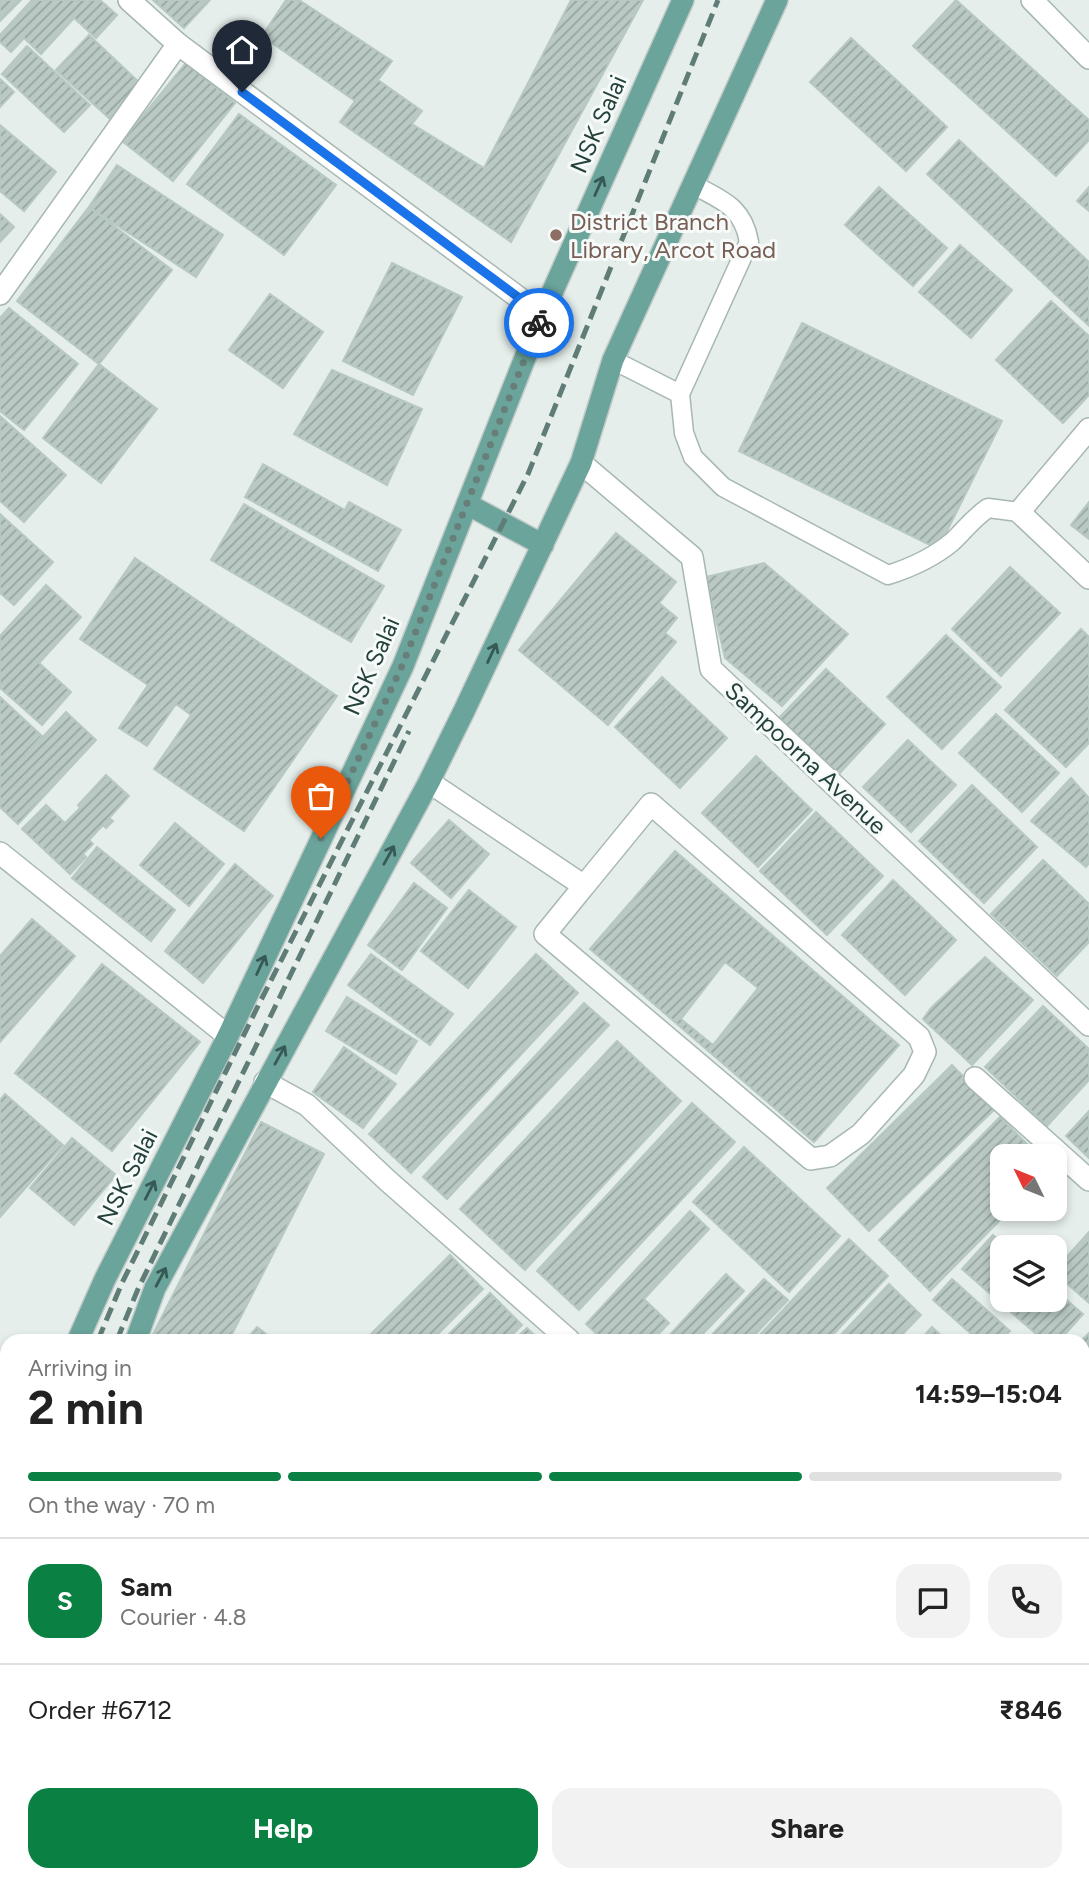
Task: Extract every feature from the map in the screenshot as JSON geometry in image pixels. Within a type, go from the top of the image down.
[{"type":"main road","name":"NSK Salai","points":[[81,1334],[105,1279],[228,1035],[402,666],[542,315],[682,0]]},
{"type":"main road","points":[[137,1334],[155,1288],[429,782],[464,711],[581,463],[612,360],[777,0]]},
{"type":"main road","points":[[467,504],[542,545]]},
{"type":"street","points":[[129,0],[177,44],[542,315]]},
{"type":"street","points":[[1032,0],[1089,58]]},
{"type":"street","points":[[0,294],[177,44]]},
{"type":"street","points":[[1089,429],[1019,512],[1089,578]]},
{"type":"street","name":"Sampoorna Avenue","points":[[581,463],[692,557],[711,669],[1089,1026]]},
{"type":"street","points":[[429,782],[584,886]]},
{"type":"street","points":[[651,804],[919,1037],[925,1052],[914,1075],[862,1134],[830,1156],[811,1158],[545,934],[584,886],[651,804]]},
{"type":"street","points":[[0,853],[228,1035]]},
{"type":"street","points":[[975,1078],[1089,1180]]},
{"type":"street","points":[[265,1082],[307,1105],[388,1181],[562,1334]]},
{"type":"lane","points":[[692,184],[737,212],[746,226],[749,242],[680,394],[684,433],[693,457],[723,487],[888,575],[933,555],[952,542],[974,518],[988,508],[1019,512]]},
{"type":"lane","points":[[612,360],[680,394]]},
{"type":"building","points":[[0,0],[21,0],[0,21]]},
{"type":"building","points":[[32,0],[100,0],[117,15],[96,38],[74,18],[41,54],[24,38],[11,52],[0,42],[0,35]]},
{"type":"building","points":[[153,0],[210,0],[184,28]]},
{"type":"building","points":[[286,0],[299,0],[392,61],[378,80],[422,111],[412,124],[484,168],[571,0],[643,0],[511,242],[340,122],[355,101],[262,36]]},
{"type":"building","points":[[956,0],[1089,120],[1089,140],[1056,176],[913,46]]},
{"type":"building","points":[[89,35],[142,85],[110,119],[56,70]]},
{"type":"building","points":[[851,38],[947,127],[906,171],[810,82]]},
{"type":"building","points":[[27,46],[90,105],[64,132],[2,74]]},
{"type":"building","points":[[186,63],[235,103],[173,181],[122,141]]},
{"type":"building","points":[[0,79],[14,92],[0,107]]},
{"type":"building","points":[[239,114],[336,185],[284,255],[187,184]]},
{"type":"building","points":[[0,125],[56,172],[24,211],[0,191]]},
{"type":"building","points":[[959,140],[1089,262],[1089,326],[927,174]]},
{"type":"building","points":[[117,165],[223,235],[196,277],[89,207]]},
{"type":"building","points":[[879,187],[947,248],[913,286],[845,225]]},
{"type":"building","points":[[1089,187],[1089,211],[1077,201]]},
{"type":"building","points":[[89,207],[172,270],[99,364],[17,301]]},
{"type":"building","points":[[0,214],[14,227],[0,242]]},
{"type":"building","points":[[960,245],[1012,290],[971,338],[919,292]]},
{"type":"building","points":[[392,263],[462,297],[413,395],[343,361]]},
{"type":"building","points":[[270,294],[323,332],[283,388],[229,350]]},
{"type":"building","points":[[1051,301],[1089,336],[1089,395],[1063,423],[996,360]]},
{"type":"building","points":[[9,308],[78,364],[24,430],[0,411],[0,318]]},
{"type":"building","points":[[802,323],[1002,421],[938,549],[739,451]]},
{"type":"building","points":[[99,364],[157,409],[101,483],[43,438]]},
{"type":"building","points":[[332,370],[422,409],[387,485],[294,434]]},
{"type":"building","points":[[0,416],[66,475],[24,522],[0,501]]},
{"type":"building","points":[[263,464],[345,510],[349,502],[401,530],[378,571],[245,497]]},
{"type":"building","points":[[1089,502],[1089,539],[1071,525]]},
{"type":"building","points":[[244,504],[384,586],[351,642],[211,560]]},
{"type":"building","points":[[0,514],[53,562],[14,605],[0,593]]},
{"type":"building","points":[[616,533],[676,582],[659,603],[677,618],[665,633],[676,642],[608,725],[519,650]]},
{"type":"building","points":[[135,558],[337,696],[244,831],[154,769],[191,715],[176,704],[147,746],[119,728],[148,685],[80,639]]},
{"type":"building","points":[[764,563],[848,634],[782,706],[725,658],[706,577]]},
{"type":"building","points":[[1010,567],[1060,613],[1001,676],[952,629]]},
{"type":"building","points":[[46,585],[81,617],[39,663],[71,692],[42,725],[0,688],[0,636]]},
{"type":"building","points":[[1081,629],[1089,637],[1089,743],[1066,767],[1005,710]]},
{"type":"building","points":[[946,635],[1001,687],[942,749],[887,697]]},
{"type":"building","points":[[826,669],[885,724],[839,774],[779,718]]},
{"type":"building","points":[[662,677],[727,738],[680,788],[615,727]]},
{"type":"building","points":[[0,697],[42,736],[0,782]]},
{"type":"building","points":[[66,712],[96,740],[18,824],[0,807],[0,783]]},
{"type":"building","points":[[996,714],[1059,773],[1022,812],[959,753]]},
{"type":"building","points":[[908,740],[956,785],[911,832],[863,787]]},
{"type":"building","points":[[756,756],[812,810],[758,867],[702,813]]},
{"type":"building","points":[[106,775],[129,796],[109,818],[113,821],[106,828],[103,825],[89,840],[93,844],[83,854],[86,857],[70,874],[22,829],[46,805],[65,823]]},
{"type":"building","points":[[1071,778],[1089,798],[1089,863],[1086,867],[1031,821]]},
{"type":"building","points":[[972,785],[1037,847],[984,903],[919,841]]},
{"type":"building","points":[[816,812],[883,876],[827,935],[760,871]]},
{"type":"building","points":[[449,820],[489,854],[451,898],[411,863]]},
{"type":"building","points":[[175,823],[224,864],[189,906],[140,865]]},
{"type":"building","points":[[97,847],[175,910],[151,941],[72,878]]},
{"type":"building","points":[[675,851],[899,1045],[814,1142],[590,949]],"holes":[[[725,962],[758,988],[713,1045],[681,1019]]]},
{"type":"building","points":[[1043,860],[1089,904],[1089,942],[1057,976],[991,914]]},
{"type":"building","points":[[235,864],[273,896],[203,983],[165,951]]},
{"type":"building","points":[[893,880],[956,940],[905,995],[842,935]]},
{"type":"building","points":[[414,883],[447,908],[402,970],[368,945]]},
{"type":"building","points":[[469,890],[516,927],[468,988],[421,951]]},
{"type":"building","points":[[32,919],[75,956],[0,1042],[0,956]]},
{"type":"building","points":[[371,954],[453,1014],[430,1045],[348,985]]},
{"type":"building","points":[[536,954],[578,993],[411,1173],[369,1134]]},
{"type":"building","points":[[985,957],[1033,1000],[972,1065],[923,1019],[931,1008]]},
{"type":"building","points":[[102,964],[200,1042],[112,1151],[15,1073]]},
{"type":"building","points":[[347,997],[417,1041],[396,1074],[326,1031]]},
{"type":"building","points":[[584,1003],[609,1025],[447,1199],[423,1177]]},
{"type":"building","points":[[1043,1006],[1089,1049],[1089,1080],[1047,1126],[985,1067]]},
{"type":"building","points":[[617,1041],[681,1101],[525,1270],[460,1209]]},
{"type":"building","points":[[344,1047],[396,1084],[363,1128],[313,1092]]},
{"type":"building","points":[[952,1065],[995,1109],[869,1231],[827,1188]]},
{"type":"building","points":[[5,1094],[63,1145],[0,1217],[0,1100]]},
{"type":"building","points":[[692,1103],[735,1142],[579,1310],[537,1271]]},
{"type":"building","points":[[1089,1111],[1089,1158],[1066,1136]]},
{"type":"building","points":[[1000,1117],[1027,1144],[990,1144],[990,1222],[998,1222],[930,1291],[879,1240]]},
{"type":"building","points":[[261,1122],[324,1154],[232,1334],[153,1334]]},
{"type":"building","points":[[72,1138],[116,1175],[74,1225],[30,1188]]},
{"type":"building","points":[[744,1147],[840,1236],[789,1292],[693,1202]]},
{"type":"building","points":[[690,1211],[709,1229],[644,1299],[669,1323],[659,1334],[597,1334],[586,1324]]},
{"type":"building","points":[[1089,1232],[1089,1303],[1067,1284],[1067,1257]]},
{"type":"building","points":[[990,1238],[990,1294],[962,1269]]},
{"type":"building","points":[[849,1239],[888,1276],[834,1334],[761,1334]]},
{"type":"building","points":[[450,1255],[483,1289],[438,1334],[371,1334]]},
{"type":"building","points":[[726,1274],[744,1291],[703,1334],[671,1334]]},
{"type":"building","points":[[764,1279],[788,1300],[756,1334],[713,1334]]},
{"type":"building","points":[[952,1279],[1010,1331],[1007,1334],[971,1334],[933,1300]]},
{"type":"building","points":[[889,1284],[921,1315],[903,1334],[842,1334]]},
{"type":"building","points":[[490,1293],[522,1325],[513,1334],[449,1334]]},
{"type":"building","points":[[1067,1300],[1083,1314],[1065,1334],[1036,1334],[1011,1312],[1067,1312]]},
{"type":"building","points":[[257,1327],[266,1334],[251,1334]]},
{"type":"building","points":[[932,1327],[940,1334],[926,1334]]},
{"type":"building","points":[[527,1328],[533,1334],[520,1334]]},
{"type":"railway","points":[[101,1334],[122,1283],[259,1004],[528,474],[718,0]]},
{"type":"railway","points":[[119,1334],[138,1289],[409,731]]},
{"type":"way so far","points":[[321,838],[402,666],[539,323]]},
{"type":"place","name":"District Branch Library, Arcot Road","points":[[556,235]]},
{"type":"route","points":[[242,92],[542,315],[539,323]]}]
